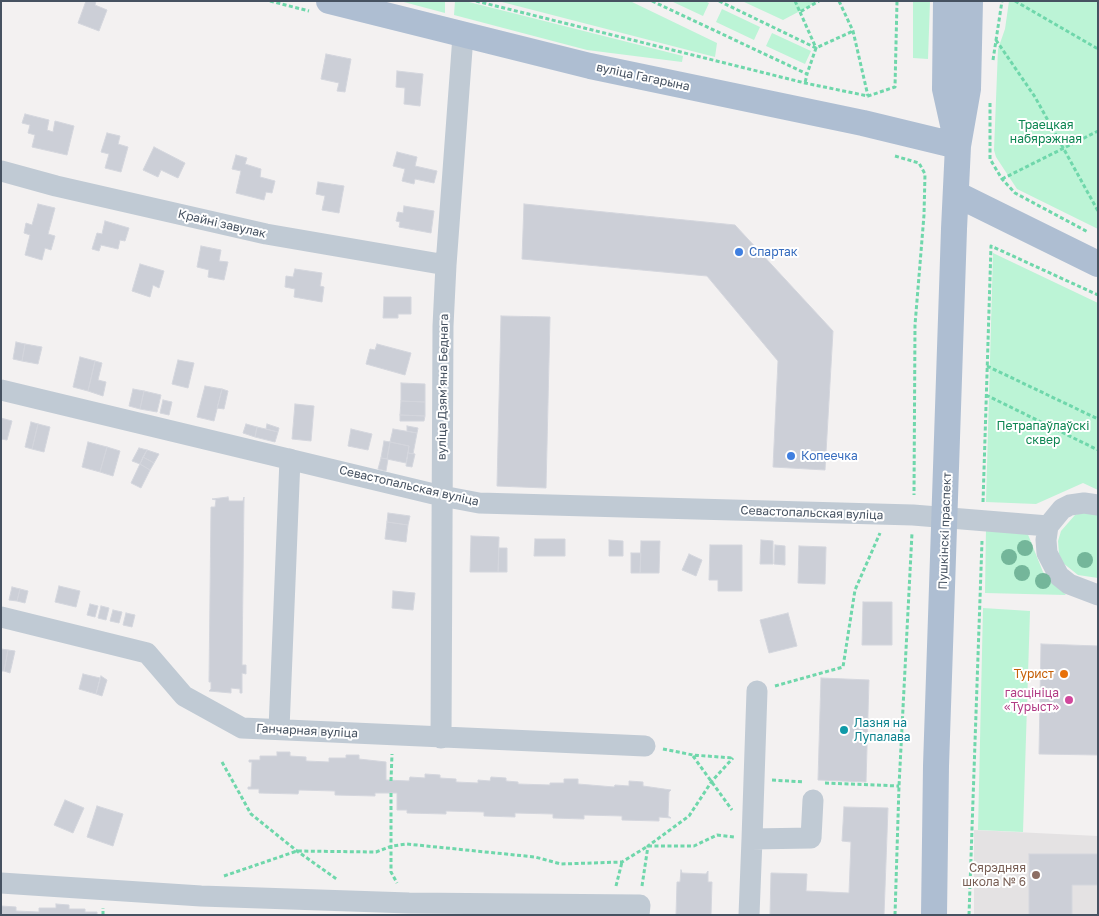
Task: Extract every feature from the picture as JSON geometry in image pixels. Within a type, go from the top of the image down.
[{"type":"main road","name":"вуліца Гагарына","points":[[329,1],[463,36],[590,66],[863,123],[958,146]]},
{"type":"main road","name":"Пушкінскі праспект","points":[[946,1],[945,89],[958,146]]},
{"type":"main road","name":"Пушкінскі праспект","points":[[934,915],[936,766],[956,194],[958,146],[968,89],[970,1]]},
{"type":"main road","points":[[956,194],[1098,264]]},
{"type":"street","name":"вуліца Дзямʼяна Беднага","points":[[440,738],[446,265],[463,36]]},
{"type":"street","name":"Крайні завулак","points":[[1,171],[56,186],[266,234],[446,265]]},
{"type":"street","name":"Севастопальская вуліца","points":[[1,390],[442,496],[479,503],[946,517],[1048,526]]},
{"type":"street","points":[[278,729],[290,459]]},
{"type":"street","points":[[1098,506],[1084,503],[1070,505],[1062,509],[1048,526],[1047,553],[1059,576],[1075,588],[1098,595]]},
{"type":"street","name":"Ганчарная вуліца","points":[[1,616],[147,653],[184,696],[242,728],[645,746]]},
{"type":"street","points":[[749,915],[757,691]]},
{"type":"street","points":[[752,839],[811,838],[813,800]]},
{"type":"street","points":[[1,883],[201,896],[640,910]]},
{"type":"path","points":[[476,1],[805,83],[868,96],[895,87],[897,1]]},
{"type":"path","points":[[652,1],[807,74]]},
{"type":"path","points":[[719,1],[816,48]]},
{"type":"path","points":[[795,1],[816,48],[805,83]]},
{"type":"path","points":[[800,12],[819,1]]},
{"type":"path","points":[[840,1],[853,31],[868,96]]},
{"type":"path","points":[[993,65],[995,39],[1002,1]]},
{"type":"path","points":[[1016,1],[1098,49]]},
{"type":"path","points":[[816,48],[853,31]]},
{"type":"path","points":[[995,39],[1035,97],[1098,211]]},
{"type":"path","points":[[990,101],[990,159],[1002,179],[1015,193],[1090,232]]},
{"type":"path","points":[[1002,179],[1098,131]]},
{"type":"path","points":[[969,915],[991,246],[1098,295]]},
{"type":"path","points":[[987,366],[1098,419]]},
{"type":"path","points":[[986,395],[1098,450]]},
{"type":"path","points":[[757,691],[843,667],[855,590],[888,515]]},
{"type":"path","points":[[391,781],[393,735]]},
{"type":"path","points":[[645,746],[693,755],[755,760]]},
{"type":"path","points":[[693,755],[752,839]]},
{"type":"path","points":[[221,877],[297,851],[376,852],[392,846],[407,844],[535,857],[561,864],[622,862],[648,846],[689,816],[712,781],[733,758]]},
{"type":"path","points":[[222,762],[251,814],[297,851],[370,902]]},
{"type":"path","points":[[391,793],[391,872],[410,903]]},
{"type":"path","points":[[648,846],[694,846],[717,835],[752,839]]},
{"type":"path","points":[[640,910],[648,846]]},
{"type":"shaded area","name":"Сярэдняя школа № 6","points":[[974,830],[1098,836],[1098,915],[974,915]]},
{"type":"green space","points":[[400,1],[445,1],[445,13]]},
{"type":"green space","points":[[455,1],[465,1],[683,56],[682,62],[587,50],[454,15]]},
{"type":"green space","points":[[498,1],[630,1],[717,43],[715,57]]},
{"type":"green space","points":[[671,1],[705,1],[709,3],[703,16]]},
{"type":"green space","points":[[742,1],[819,1],[783,20]]},
{"type":"green space","points":[[913,1],[930,1],[928,59],[913,58]]},
{"type":"green space","name":"Траецкая набярэжная","points":[[1009,1],[1098,1],[1098,229],[1017,189],[996,157],[994,150],[998,49],[1005,29]]},
{"type":"green space","points":[[722,9],[760,27],[754,40],[716,22]]},
{"type":"green space","points":[[772,33],[811,51],[805,64],[766,46]]},
{"type":"green space","name":"Петрапаўлаўскі сквер","points":[[993,253],[1098,303],[1098,490],[1083,483],[1036,504],[986,502]]},
{"type":"green space","points":[[1085,512],[1098,514],[1098,578],[1078,575],[1063,563],[1059,554],[1058,541],[1061,531],[1075,515]]},
{"type":"green space","points":[[986,529],[1027,532],[1043,572],[1066,595],[985,593]]},
{"type":"green space","points":[[983,608],[1030,611],[1023,832],[978,830]]},
{"type":"building","points":[[86,1],[96,1],[95,5],[107,10],[99,31],[78,23]]},
{"type":"building","points":[[326,54],[351,59],[345,92],[337,91],[339,83],[321,79]]},
{"type":"building","points":[[397,71],[423,74],[420,106],[404,104],[405,88],[396,87]]},
{"type":"building","points":[[25,114],[49,120],[47,130],[53,132],[55,121],[74,126],[67,155],[32,147],[35,135],[28,133],[30,125],[22,123]]},
{"type":"building","points":[[107,133],[120,136],[118,144],[128,147],[121,172],[105,168],[109,154],[101,152]]},
{"type":"building","points":[[154,147],[185,163],[178,178],[161,170],[158,177],[143,170]]},
{"type":"building","points":[[397,152],[417,157],[415,166],[437,171],[434,183],[415,179],[414,184],[402,181],[405,169],[393,166]]},
{"type":"building","points":[[236,155],[247,158],[245,164],[261,169],[260,177],[275,181],[272,193],[266,192],[264,200],[236,193],[241,171],[232,169]]},
{"type":"building","points":[[318,182],[344,186],[339,213],[322,210],[325,196],[316,194]]},
{"type":"building","points":[[38,204],[55,208],[48,234],[55,236],[51,250],[45,248],[42,260],[25,255],[30,235],[24,233],[26,223],[32,225]]},
{"type":"building","points":[[524,204],[735,225],[833,331],[825,470],[773,467],[778,361],[707,276],[522,259]]},
{"type":"building","points":[[404,206],[434,211],[431,233],[399,227],[400,222],[396,221],[398,212],[403,213]]},
{"type":"building","points":[[105,221],[129,228],[125,241],[120,240],[118,249],[101,245],[99,251],[92,249],[97,233],[102,234]]},
{"type":"building","points":[[201,246],[221,250],[219,261],[228,262],[224,280],[208,277],[209,270],[197,267]]},
{"type":"building","points":[[140,264],[164,271],[159,288],[153,285],[150,297],[132,291]]},
{"type":"building","points":[[295,269],[322,273],[320,286],[324,287],[322,302],[294,297],[295,289],[285,287],[286,276],[293,277]]},
{"type":"building","points":[[384,297],[411,297],[411,314],[398,314],[398,318],[383,318]]},
{"type":"building","points":[[501,316],[550,317],[546,488],[497,486]]},
{"type":"building","points":[[16,342],[25,344],[22,361],[13,359]]},
{"type":"building","points":[[25,344],[42,347],[38,364],[22,361]]},
{"type":"building","points":[[377,344],[411,353],[405,375],[366,364],[370,349],[375,350]]},
{"type":"building","points":[[80,357],[95,361],[88,391],[73,387]]},
{"type":"building","points":[[178,360],[194,363],[188,388],[172,384]]},
{"type":"building","points":[[95,361],[102,363],[98,380],[106,382],[103,396],[88,391]]},
{"type":"building","points":[[401,383],[425,384],[425,402],[401,401]]},
{"type":"building","points":[[205,386],[222,389],[214,421],[197,417]]},
{"type":"building","points":[[133,389],[144,391],[140,409],[129,406]]},
{"type":"building","points":[[222,389],[228,391],[224,409],[217,408]]},
{"type":"building","points":[[144,391],[161,395],[157,412],[140,409]]},
{"type":"building","points":[[163,400],[172,402],[169,415],[160,413]]},
{"type":"building","points":[[401,401],[425,402],[425,416],[400,415]]},
{"type":"building","points":[[295,404],[314,406],[311,441],[292,439]]},
{"type":"building","points":[[400,415],[425,416],[424,421],[400,421]]},
{"type":"building","points":[[1,418],[12,421],[7,440],[1,439]]},
{"type":"building","points":[[31,422],[38,424],[32,449],[25,447]]},
{"type":"building","points":[[38,424],[50,427],[44,452],[32,449]]},
{"type":"building","points":[[246,424],[257,427],[255,437],[243,433]]},
{"type":"building","points":[[267,424],[279,428],[278,432],[266,429]]},
{"type":"building","points":[[407,426],[418,428],[417,433],[407,431]]},
{"type":"building","points":[[257,427],[278,432],[275,442],[255,437]]},
{"type":"building","points":[[351,429],[372,434],[368,450],[348,446]]},
{"type":"building","points":[[393,429],[417,433],[413,454],[408,453],[409,446],[390,442]]},
{"type":"building","points":[[384,441],[390,442],[387,459],[381,458]]},
{"type":"building","points":[[88,442],[107,447],[100,472],[82,467]]},
{"type":"building","points":[[390,442],[409,446],[406,463],[387,459]]},
{"type":"building","points":[[107,447],[120,451],[113,476],[100,472]]},
{"type":"building","points":[[139,448],[147,450],[140,464],[132,461]]},
{"type":"building","points":[[147,450],[159,454],[154,463],[143,457]]},
{"type":"building","points":[[408,453],[415,454],[412,467],[406,466]]},
{"type":"building","points":[[143,457],[154,463],[150,470],[140,464]]},
{"type":"building","points":[[381,458],[388,459],[386,471],[378,469]]},
{"type":"building","points":[[140,464],[150,470],[141,488],[131,483]]},
{"type":"building","points":[[228,497],[229,501],[243,501],[244,497],[242,665],[246,665],[246,674],[242,673],[242,693],[240,693],[240,689],[231,688],[231,693],[209,691],[211,689],[211,682],[209,682],[211,507],[215,507],[216,500],[212,499]]},
{"type":"building","points":[[388,513],[410,516],[408,525],[387,522]]},
{"type":"building","points":[[387,522],[408,525],[406,542],[385,539]]},
{"type":"building","points":[[471,536],[499,537],[498,572],[470,572]]},
{"type":"building","points":[[535,539],[565,539],[565,556],[534,556]]},
{"type":"building","points":[[609,540],[623,541],[623,556],[609,556]]},
{"type":"building","points":[[761,540],[773,541],[773,564],[760,564]]},
{"type":"building","points":[[641,541],[660,541],[659,573],[640,573]]},
{"type":"building","points":[[710,545],[742,545],[742,591],[718,591],[718,580],[709,580]]},
{"type":"building","points":[[775,545],[785,546],[785,565],[774,564]]},
{"type":"building","points":[[799,546],[826,547],[825,584],[798,583]]},
{"type":"building","points":[[499,548],[507,548],[507,572],[498,572]]},
{"type":"building","points":[[631,553],[641,553],[640,573],[631,573]]},
{"type":"building","points":[[689,554],[702,560],[696,576],[682,570]]},
{"type":"building","points":[[59,586],[80,591],[76,607],[55,602]]},
{"type":"building","points":[[12,587],[20,589],[17,601],[9,600]]},
{"type":"building","points":[[20,589],[28,591],[25,603],[17,601]]},
{"type":"building","points":[[393,591],[415,593],[413,610],[392,608]]},
{"type":"building","points":[[863,602],[892,602],[892,645],[862,645]]},
{"type":"building","points":[[90,604],[98,606],[95,617],[87,615]]},
{"type":"building","points":[[101,606],[109,608],[106,620],[98,618]]},
{"type":"building","points":[[113,610],[122,612],[119,623],[110,621]]},
{"type":"building","points":[[126,613],[135,615],[132,627],[123,625]]},
{"type":"building","points":[[788,613],[797,646],[769,653],[760,620]]},
{"type":"building","name":"гасцініца «Турыст»","points":[[1041,644],[1098,646],[1098,755],[1039,754]]},
{"type":"building","points":[[1,649],[8,650],[4,671],[1,671]]},
{"type":"building","points":[[8,650],[15,651],[10,673],[4,671]]},
{"type":"building","points":[[83,674],[100,678],[96,694],[79,689]]},
{"type":"building","points":[[101,676],[107,680],[102,696],[96,694]]},
{"type":"building","name":"Лазня на Лупалава","points":[[821,678],[869,680],[866,782],[818,780]]},
{"type":"building","points":[[277,752],[290,752],[290,756],[306,757],[306,761],[329,762],[329,758],[346,758],[346,755],[359,755],[359,759],[386,762],[386,780],[409,781],[410,777],[425,778],[425,774],[440,775],[440,778],[456,779],[456,782],[478,783],[478,780],[490,781],[491,777],[506,778],[506,781],[518,782],[518,784],[550,785],[550,783],[564,783],[564,779],[578,779],[578,784],[614,787],[615,785],[629,786],[629,781],[643,782],[643,786],[671,790],[669,792],[668,816],[671,818],[659,817],[659,821],[622,820],[622,816],[584,815],[584,819],[553,818],[553,814],[515,813],[515,817],[484,816],[484,812],[446,811],[446,814],[407,813],[407,810],[397,810],[397,793],[375,793],[375,796],[335,795],[335,791],[299,790],[298,794],[259,793],[259,789],[248,789],[248,787],[251,787],[252,762],[249,762],[249,760],[260,760],[260,756],[277,756]]},
{"type":"building","points":[[65,800],[84,808],[73,833],[54,825]]},
{"type":"building","points":[[97,806],[123,814],[113,846],[87,837]]},
{"type":"building","points":[[844,807],[888,808],[884,915],[770,915],[771,873],[807,874],[806,891],[849,893],[851,842],[842,841]]},
{"type":"building","points":[[1029,854],[1098,854],[1098,885],[1072,885],[1072,915],[1029,915]]},
{"type":"building","points":[[681,870],[682,873],[706,874],[708,871],[708,882],[712,882],[711,915],[676,915],[677,882],[680,882]]},
{"type":"building","points":[[56,904],[69,905],[69,909],[85,909],[85,912],[97,912],[97,915],[1,915],[1,906],[16,907],[16,911],[39,912],[39,908],[56,908]]},
{"type":"place","name":"Спартак","points":[[739,252]]},
{"type":"place","name":"Копеечка","points":[[791,456]]},
{"type":"place","name":"Турист","points":[[1064,674]]},
{"type":"place","name":"гасцініца «Турыст»","points":[[1069,700]]},
{"type":"place","name":"Лазня на Лупалава","points":[[844,730]]},
{"type":"place","name":"Сярэдняя школа № 6","points":[[1036,875]]}]
